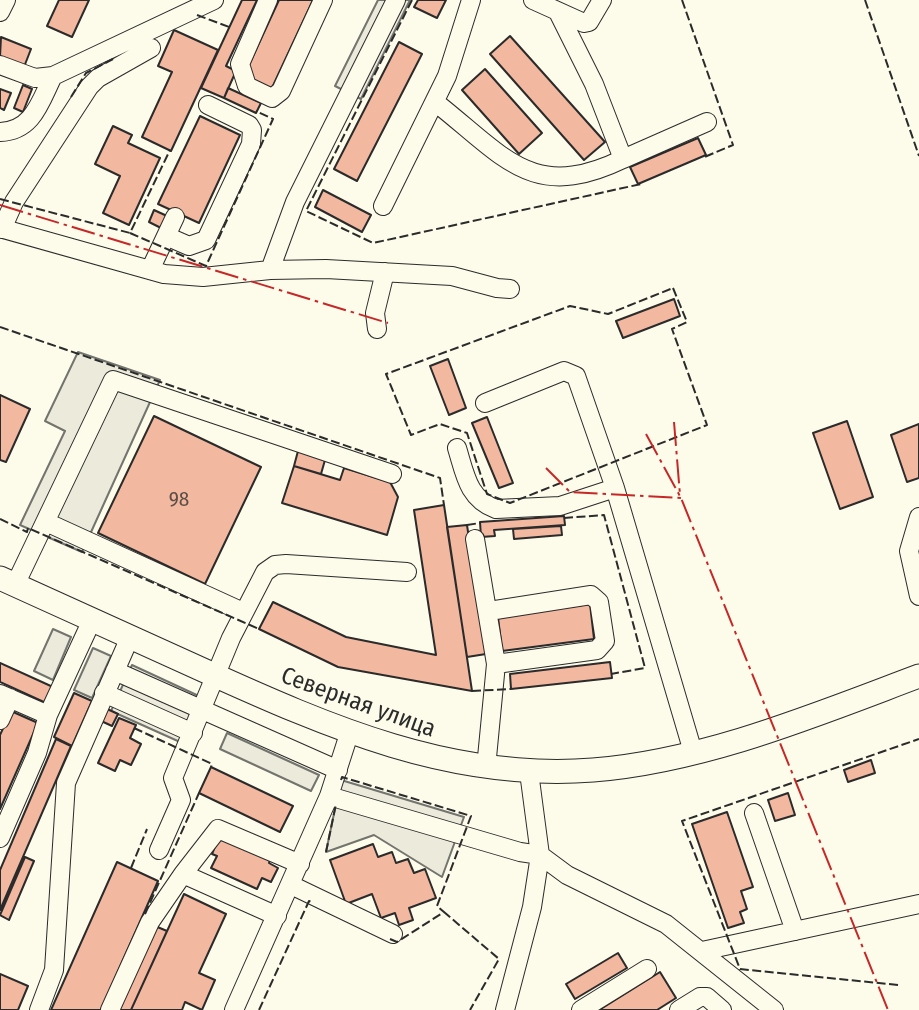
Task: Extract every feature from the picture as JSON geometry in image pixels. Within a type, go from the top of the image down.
[{"type":"main road","name":"Северная улица","points":[[8,581],[349,734],[417,754],[486,768],[529,772],[594,770],[693,752],[919,677]]},
{"type":"lane","points":[[0,12],[6,0]]},
{"type":"lane","points":[[0,65],[35,78],[53,76],[214,0]]},
{"type":"lane","points":[[268,0],[240,64],[247,86],[272,98],[281,91],[323,0]]},
{"type":"lane","points":[[270,270],[295,202],[396,0]]},
{"type":"lane","points":[[383,206],[435,102],[471,0]]},
{"type":"lane","points":[[533,0],[584,23],[589,22],[602,0]]},
{"type":"lane","points":[[558,12],[594,84],[623,159]]},
{"type":"lane","points":[[151,48],[98,78],[89,88],[14,202],[1,229],[149,270],[203,277],[270,270],[385,272],[452,276],[510,289]]},
{"type":"lane","points":[[0,132],[15,131],[30,121],[53,76]]},
{"type":"lane","points":[[435,102],[513,163],[543,176],[580,176],[707,122]]},
{"type":"lane","points":[[166,236],[195,247],[205,240],[251,144],[252,130],[248,125],[208,105]]},
{"type":"lane","points":[[149,270],[175,217]]},
{"type":"lane","points":[[377,329],[375,313],[385,272]]},
{"type":"lane","points":[[485,403],[564,371],[570,371],[576,376],[615,488],[693,752]]},
{"type":"lane","points":[[8,581],[46,522],[113,380],[392,474]]},
{"type":"lane","points":[[457,448],[472,493],[485,506],[496,509],[560,506],[615,488]]},
{"type":"lane","points":[[919,517],[909,551],[919,596]]},
{"type":"lane","points":[[46,522],[243,612]]},
{"type":"lane","points":[[475,540],[496,664],[486,768]]},
{"type":"lane","points":[[159,850],[181,800],[173,778],[259,579],[275,565],[407,572]]},
{"type":"lane","points":[[489,611],[591,595],[599,602],[605,641],[597,650],[496,664]]},
{"type":"lane","points":[[0,838],[37,752],[48,715],[92,620]]},
{"type":"lane","points":[[39,1010],[54,970],[66,783],[130,637]]},
{"type":"lane","points":[[115,671],[338,770]]},
{"type":"lane","points":[[104,694],[192,733]]},
{"type":"lane","points":[[0,720],[5,696],[48,715]]},
{"type":"lane","points":[[234,1010],[329,796],[349,734]]},
{"type":"lane","points":[[505,1010],[532,907],[540,855],[529,772]]},
{"type":"lane","points":[[329,796],[540,855],[567,875],[649,913],[702,951],[774,1010]]},
{"type":"lane","points":[[754,813],[794,930]]},
{"type":"lane","points":[[110,1010],[150,922],[218,829],[300,864]]},
{"type":"lane","points":[[183,874],[277,916]]},
{"type":"lane","points":[[291,885],[393,934]]},
{"type":"lane","points":[[702,951],[919,904]]},
{"type":"lane","points":[[581,1010],[647,969]]},
{"type":"lane","points":[[679,1010],[700,997],[707,997],[722,1010]]},
{"type":"shaded area","points":[[378,0],[410,0],[361,99],[335,86]]},
{"type":"shaded area","points":[[78,352],[160,380],[82,552],[20,525],[65,431],[45,421]]},
{"type":"shaded area","points":[[53,629],[71,637],[53,680],[34,671]]},
{"type":"shaded area","points":[[93,648],[111,656],[92,698],[74,690]]},
{"type":"shaded area","points":[[132,665],[201,697],[180,742],[111,711]]},
{"type":"shaded area","points":[[227,733],[319,775],[311,791],[220,749]]},
{"type":"shaded area","points":[[341,780],[464,817],[442,877],[374,835],[326,852]]},
{"type":"building","points":[[59,0],[89,0],[72,37],[47,26]]},
{"type":"building","points":[[242,0],[257,0],[226,66],[236,71],[224,98],[201,88]]},
{"type":"building","points":[[279,0],[313,0],[271,90],[256,83],[247,69]]},
{"type":"building","points":[[418,0],[446,0],[437,18],[414,7]]},
{"type":"building","points":[[174,30],[218,50],[171,151],[142,137],[172,72],[158,66]]},
{"type":"building","points":[[510,36],[605,142],[584,160],[490,54]]},
{"type":"building","points":[[1,37],[31,49],[24,67],[0,57]]},
{"type":"building","points":[[399,42],[422,54],[357,181],[334,169]]},
{"type":"building","points":[[485,69],[542,133],[519,154],[462,90]]},
{"type":"building","points":[[23,85],[32,89],[23,112],[14,108]]},
{"type":"building","points":[[228,88],[261,103],[256,113],[224,98]]},
{"type":"building","points":[[0,89],[11,93],[4,110],[0,108]]},
{"type":"building","points":[[200,116],[240,135],[199,223],[158,204]]},
{"type":"building","points":[[113,126],[132,135],[128,143],[160,158],[129,225],[103,213],[120,176],[95,164]]},
{"type":"building","points":[[698,138],[706,155],[638,184],[630,167]]},
{"type":"building","points":[[323,190],[371,215],[362,232],[315,207]]},
{"type":"building","points":[[154,210],[167,216],[161,228],[149,222]]},
{"type":"building","points":[[674,299],[680,316],[623,338],[616,321]]},
{"type":"building","points":[[448,359],[466,408],[449,415],[430,366]]},
{"type":"building","points":[[0,395],[30,409],[6,462],[0,460]]},
{"type":"building","points":[[154,416],[261,467],[205,584],[98,533]]},
{"type":"building","points":[[487,417],[513,483],[499,488],[472,423]]},
{"type":"building","points":[[847,421],[873,497],[840,509],[813,433]]},
{"type":"building","points":[[919,424],[919,478],[907,482],[891,435]]},
{"type":"building","points":[[298,451],[325,460],[321,474],[294,466]]},
{"type":"building","points":[[294,466],[340,480],[344,468],[390,482],[398,497],[387,535],[282,503]]},
{"type":"building","points":[[444,505],[472,691],[338,667],[259,629],[273,602],[346,637],[436,655],[414,510]]},
{"type":"building","points":[[564,516],[565,525],[494,530],[495,536],[481,537],[480,522]]},
{"type":"building","points":[[467,525],[486,654],[467,657],[447,527]]},
{"type":"building","points":[[561,526],[562,535],[514,539],[513,529]]},
{"type":"building","points":[[590,604],[594,639],[502,651],[498,617]]},
{"type":"building","points":[[610,662],[612,678],[511,689],[510,674]]},
{"type":"building","points":[[0,663],[53,687],[46,703],[0,682]]},
{"type":"building","points":[[74,693],[92,701],[72,746],[54,737]]},
{"type":"building","points":[[105,708],[118,714],[112,726],[99,720]]},
{"type":"building","points":[[11,711],[38,723],[0,809],[0,735]]},
{"type":"building","points":[[119,718],[136,725],[130,738],[141,744],[131,765],[120,760],[115,771],[98,763]]},
{"type":"building","points":[[56,739],[71,746],[0,910],[0,870]]},
{"type":"building","points":[[871,760],[875,773],[848,782],[844,770]]},
{"type":"building","points":[[211,767],[293,806],[280,832],[199,793]]},
{"type":"building","points":[[788,793],[795,815],[775,821],[768,800]]},
{"type":"building","points":[[727,812],[753,887],[741,891],[747,909],[740,912],[744,923],[728,928],[692,824]]},
{"type":"building","points":[[219,837],[270,860],[269,863],[278,868],[271,882],[262,878],[257,889],[211,868],[217,856],[212,854]]},
{"type":"building","points":[[373,844],[378,857],[392,852],[396,863],[408,859],[414,873],[425,869],[436,898],[409,908],[413,920],[399,925],[395,913],[381,918],[372,894],[346,904],[330,860]]},
{"type":"building","points":[[25,857],[34,861],[9,920],[0,915]]},
{"type":"building","points":[[117,862],[158,881],[101,1010],[51,1010]]},
{"type":"building","points":[[184,894],[226,914],[199,973],[215,980],[202,1010],[185,1002],[182,1010],[131,1010]]},
{"type":"building","points":[[155,926],[167,931],[131,1010],[117,1010]]},
{"type":"building","points":[[618,953],[627,968],[575,999],[566,984]]},
{"type":"building","points":[[660,972],[676,998],[657,1010],[599,1010]]},
{"type":"building","points":[[0,974],[28,986],[18,1010],[0,1010]]},
{"type":"fence","points":[[412,0],[306,211],[373,243],[641,184]]},
{"type":"fence","points":[[682,0],[733,145],[702,158]]},
{"type":"fence","points":[[865,0],[919,156]]},
{"type":"fence","points":[[197,15],[229,27]]},
{"type":"fence","points":[[71,97],[86,73],[113,59]]},
{"type":"fence","points":[[130,233],[206,266],[273,119],[256,111]]},
{"type":"fence","points":[[0,199],[130,233],[170,150]]},
{"type":"fence","points":[[673,288],[687,322],[672,329],[707,425],[510,503],[487,494],[467,433],[440,424],[411,435],[386,374],[570,306],[608,314],[673,288]]},
{"type":"fence","points":[[0,327],[440,478],[444,505]]},
{"type":"fence","points":[[564,518],[604,515],[645,668],[611,674]]},
{"type":"fence","points":[[0,519],[27,532],[28,528],[259,629]]},
{"type":"fence","points":[[467,525],[480,523]]},
{"type":"fence","points":[[472,691],[511,689]]},
{"type":"fence","points":[[134,728],[212,764],[211,767]]},
{"type":"fence","points":[[898,985],[740,969],[682,821],[919,739]]},
{"type":"fence","points":[[341,780],[342,777],[471,816],[437,906],[444,912]]},
{"type":"fence","points":[[145,914],[199,793]]},
{"type":"fence","points":[[326,852],[336,804]]},
{"type":"fence","points":[[131,868],[147,829]]},
{"type":"fence","points":[[259,1010],[309,901],[311,902]]},
{"type":"fence","points":[[390,939],[397,942],[444,912],[499,959],[470,1010]]},
{"type":"power","points":[[0,205],[388,323]]},
{"type":"power","points":[[674,422],[680,495]]},
{"type":"power","points":[[646,434],[681,498],[888,1010]]},
{"type":"power","points":[[546,468],[570,492],[681,498]]}]
